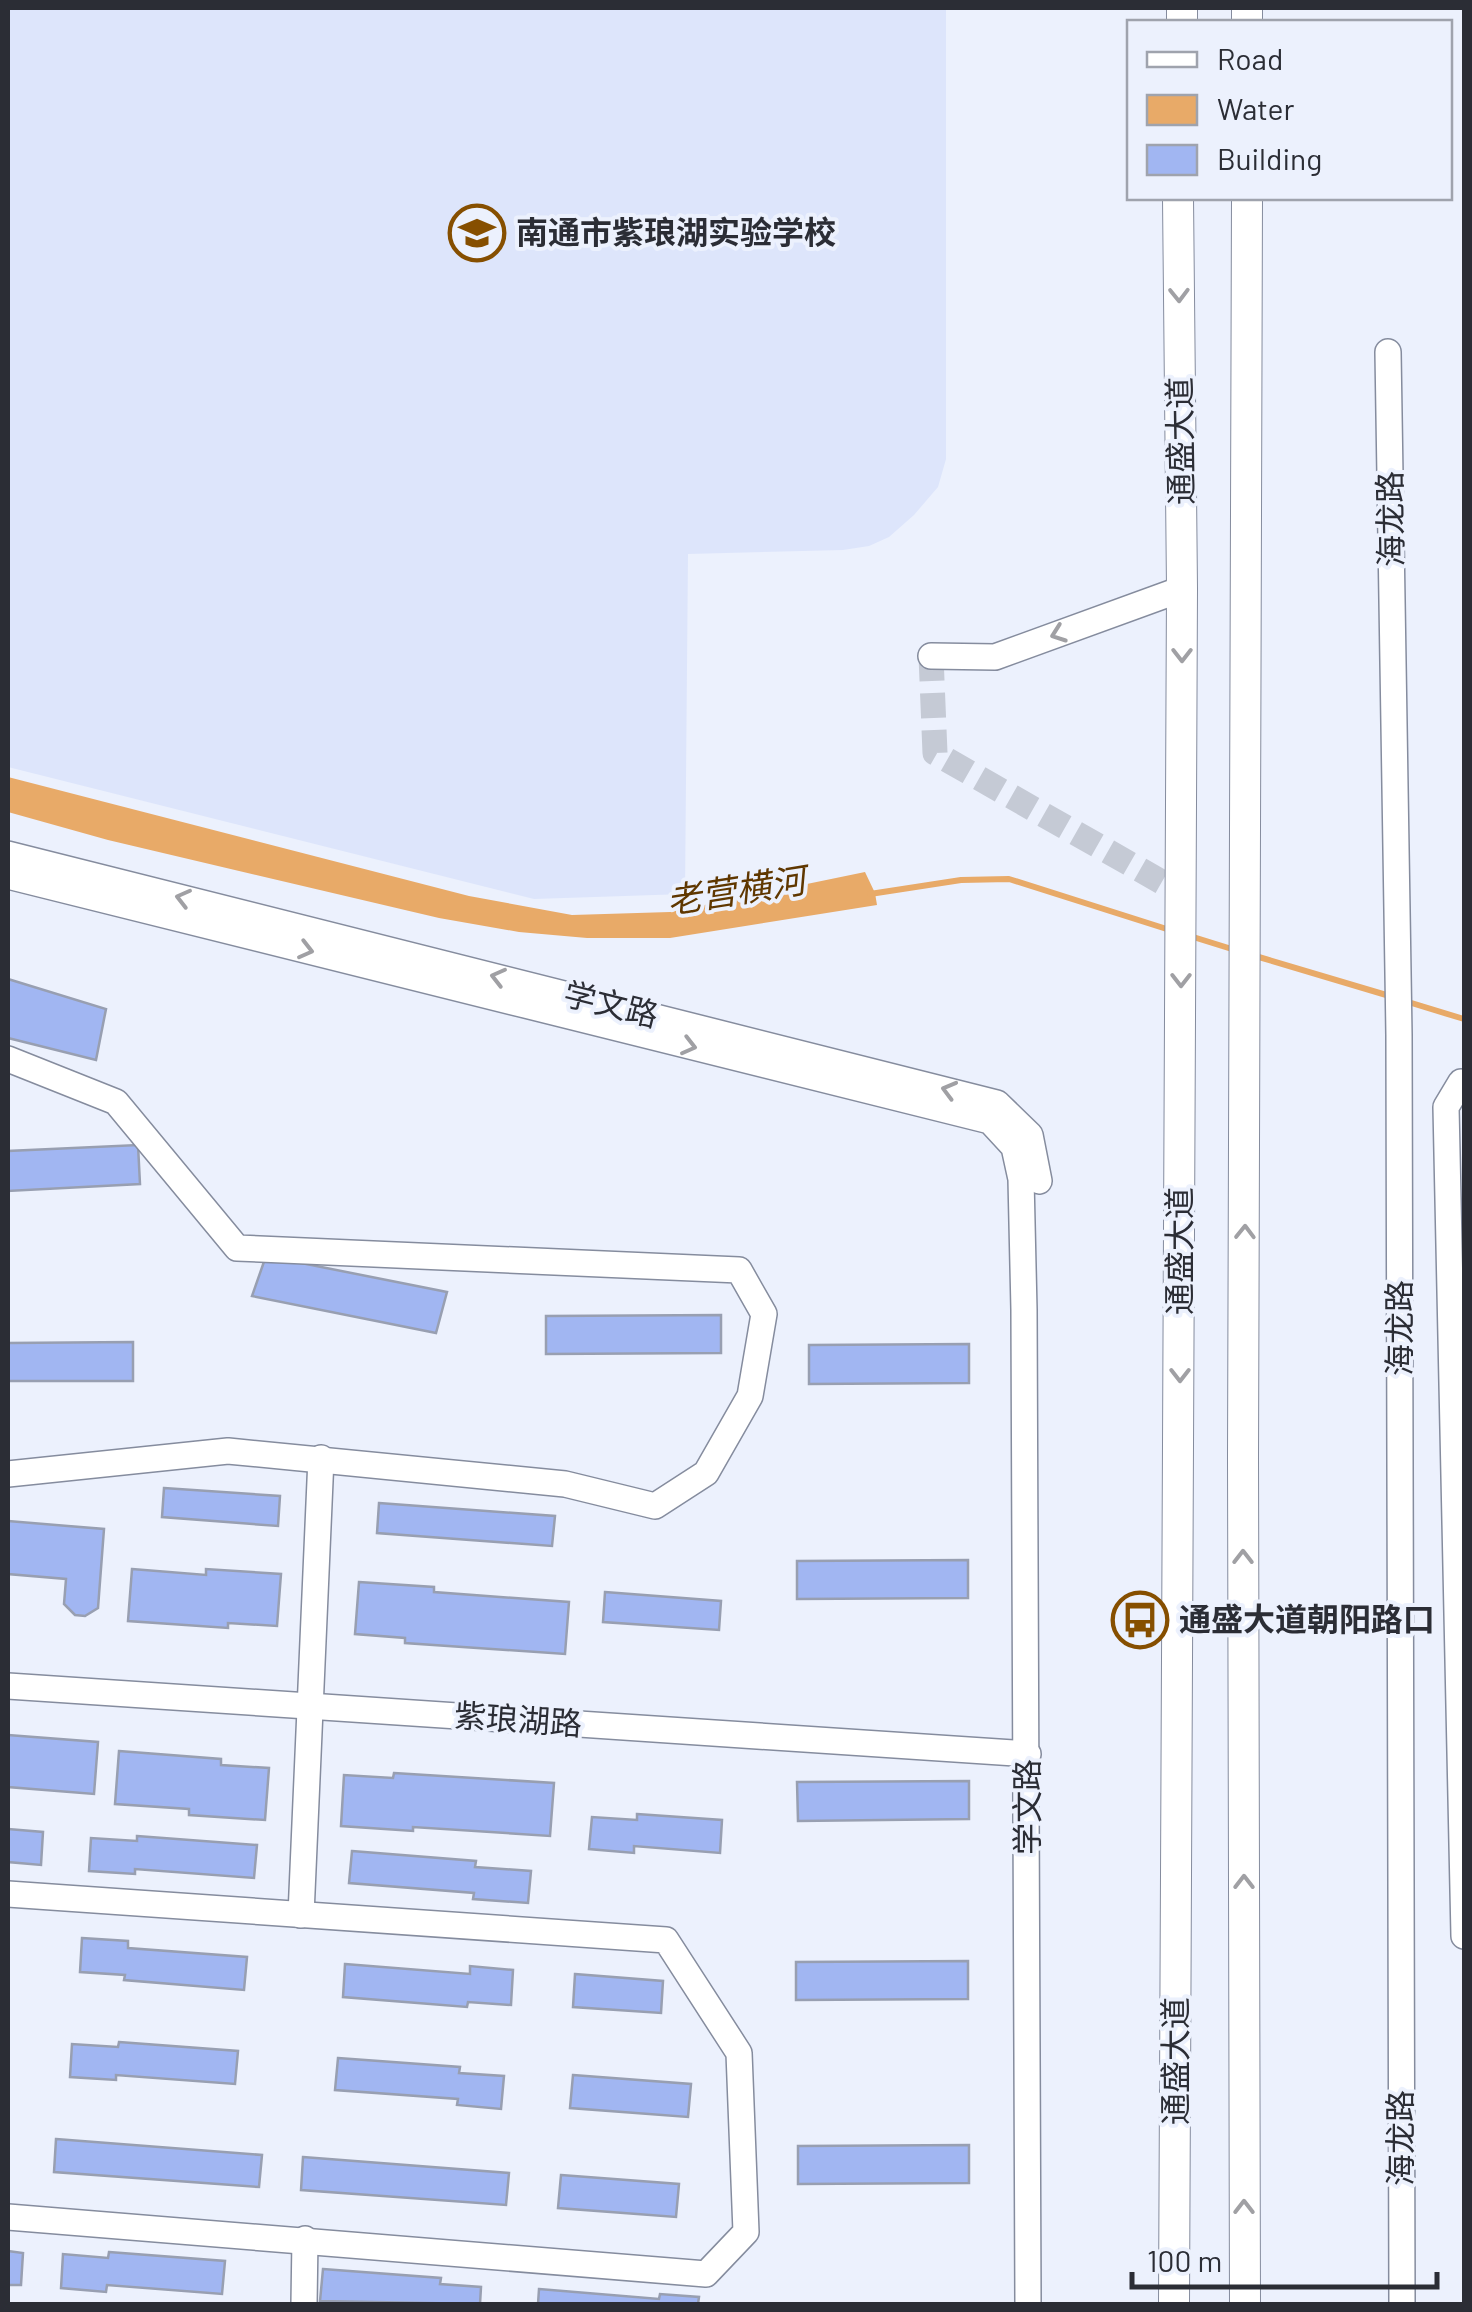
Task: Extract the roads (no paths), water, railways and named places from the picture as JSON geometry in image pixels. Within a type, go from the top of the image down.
[{"type":"main road","name":"通盛大道","points":[[1174,2304],[1182,589],[1178,200]]},
{"type":"main road","name":"通盛大道","points":[[1244,2304],[1247,200]]},
{"type":"street","name":"海龙路","points":[[1388,352],[1399,1035],[1402,2304]]},
{"type":"street","points":[[932,656],[995,657],[1182,589]]},
{"type":"street","name":"学文路","points":[[8,854],[997,1103],[1030,1135],[1039,1180],[1035,1251],[1024,1310]]},
{"type":"street","name":"学文路","points":[[8,876],[990,1121],[1014,1147],[1021,1179],[1024,1310],[1028,2304]]},
{"type":"street","points":[[8,1059],[116,1102],[236,1248],[739,1270],[764,1314],[750,1396],[706,1473],[654,1506],[566,1484],[228,1451],[8,1474]]},
{"type":"street","points":[[1464,1083],[1446,1106],[1464,1936]]},
{"type":"street","points":[[301,1914],[321,1458]]},
{"type":"street","name":"紫琅湖路","points":[[8,1686],[1028,1754]]},
{"type":"street","points":[[8,1894],[666,1940],[739,2053],[746,2232],[706,2274],[8,2217]]},
{"type":"street","points":[[304,2304],[305,2239]]},
{"type":"water","points":[[8,777],[469,896],[572,915],[670,912],[865,872],[877,905],[670,938],[587,938],[519,932],[439,918],[108,840],[8,812]]},
{"type":"waterway","name":"老营横河","points":[[870,894],[961,880],[1009,879],[1173,931]]},
{"type":"waterway","name":"老营横河","points":[[1190,936],[1235,950]]},
{"type":"waterway","name":"老营横河","points":[[1252,955],[1393,997]]},
{"type":"waterway","name":"老营横河","points":[[1405,1001],[1464,1019]]},
{"type":"tunnel","points":[[931,656],[935,753],[1181,893]]},
{"type":"place","name":"南通市紫琅湖实验学校","points":[[477,233]]},
{"type":"place","name":"通盛大道朝阳路口","points":[[1140,1620]]}]
